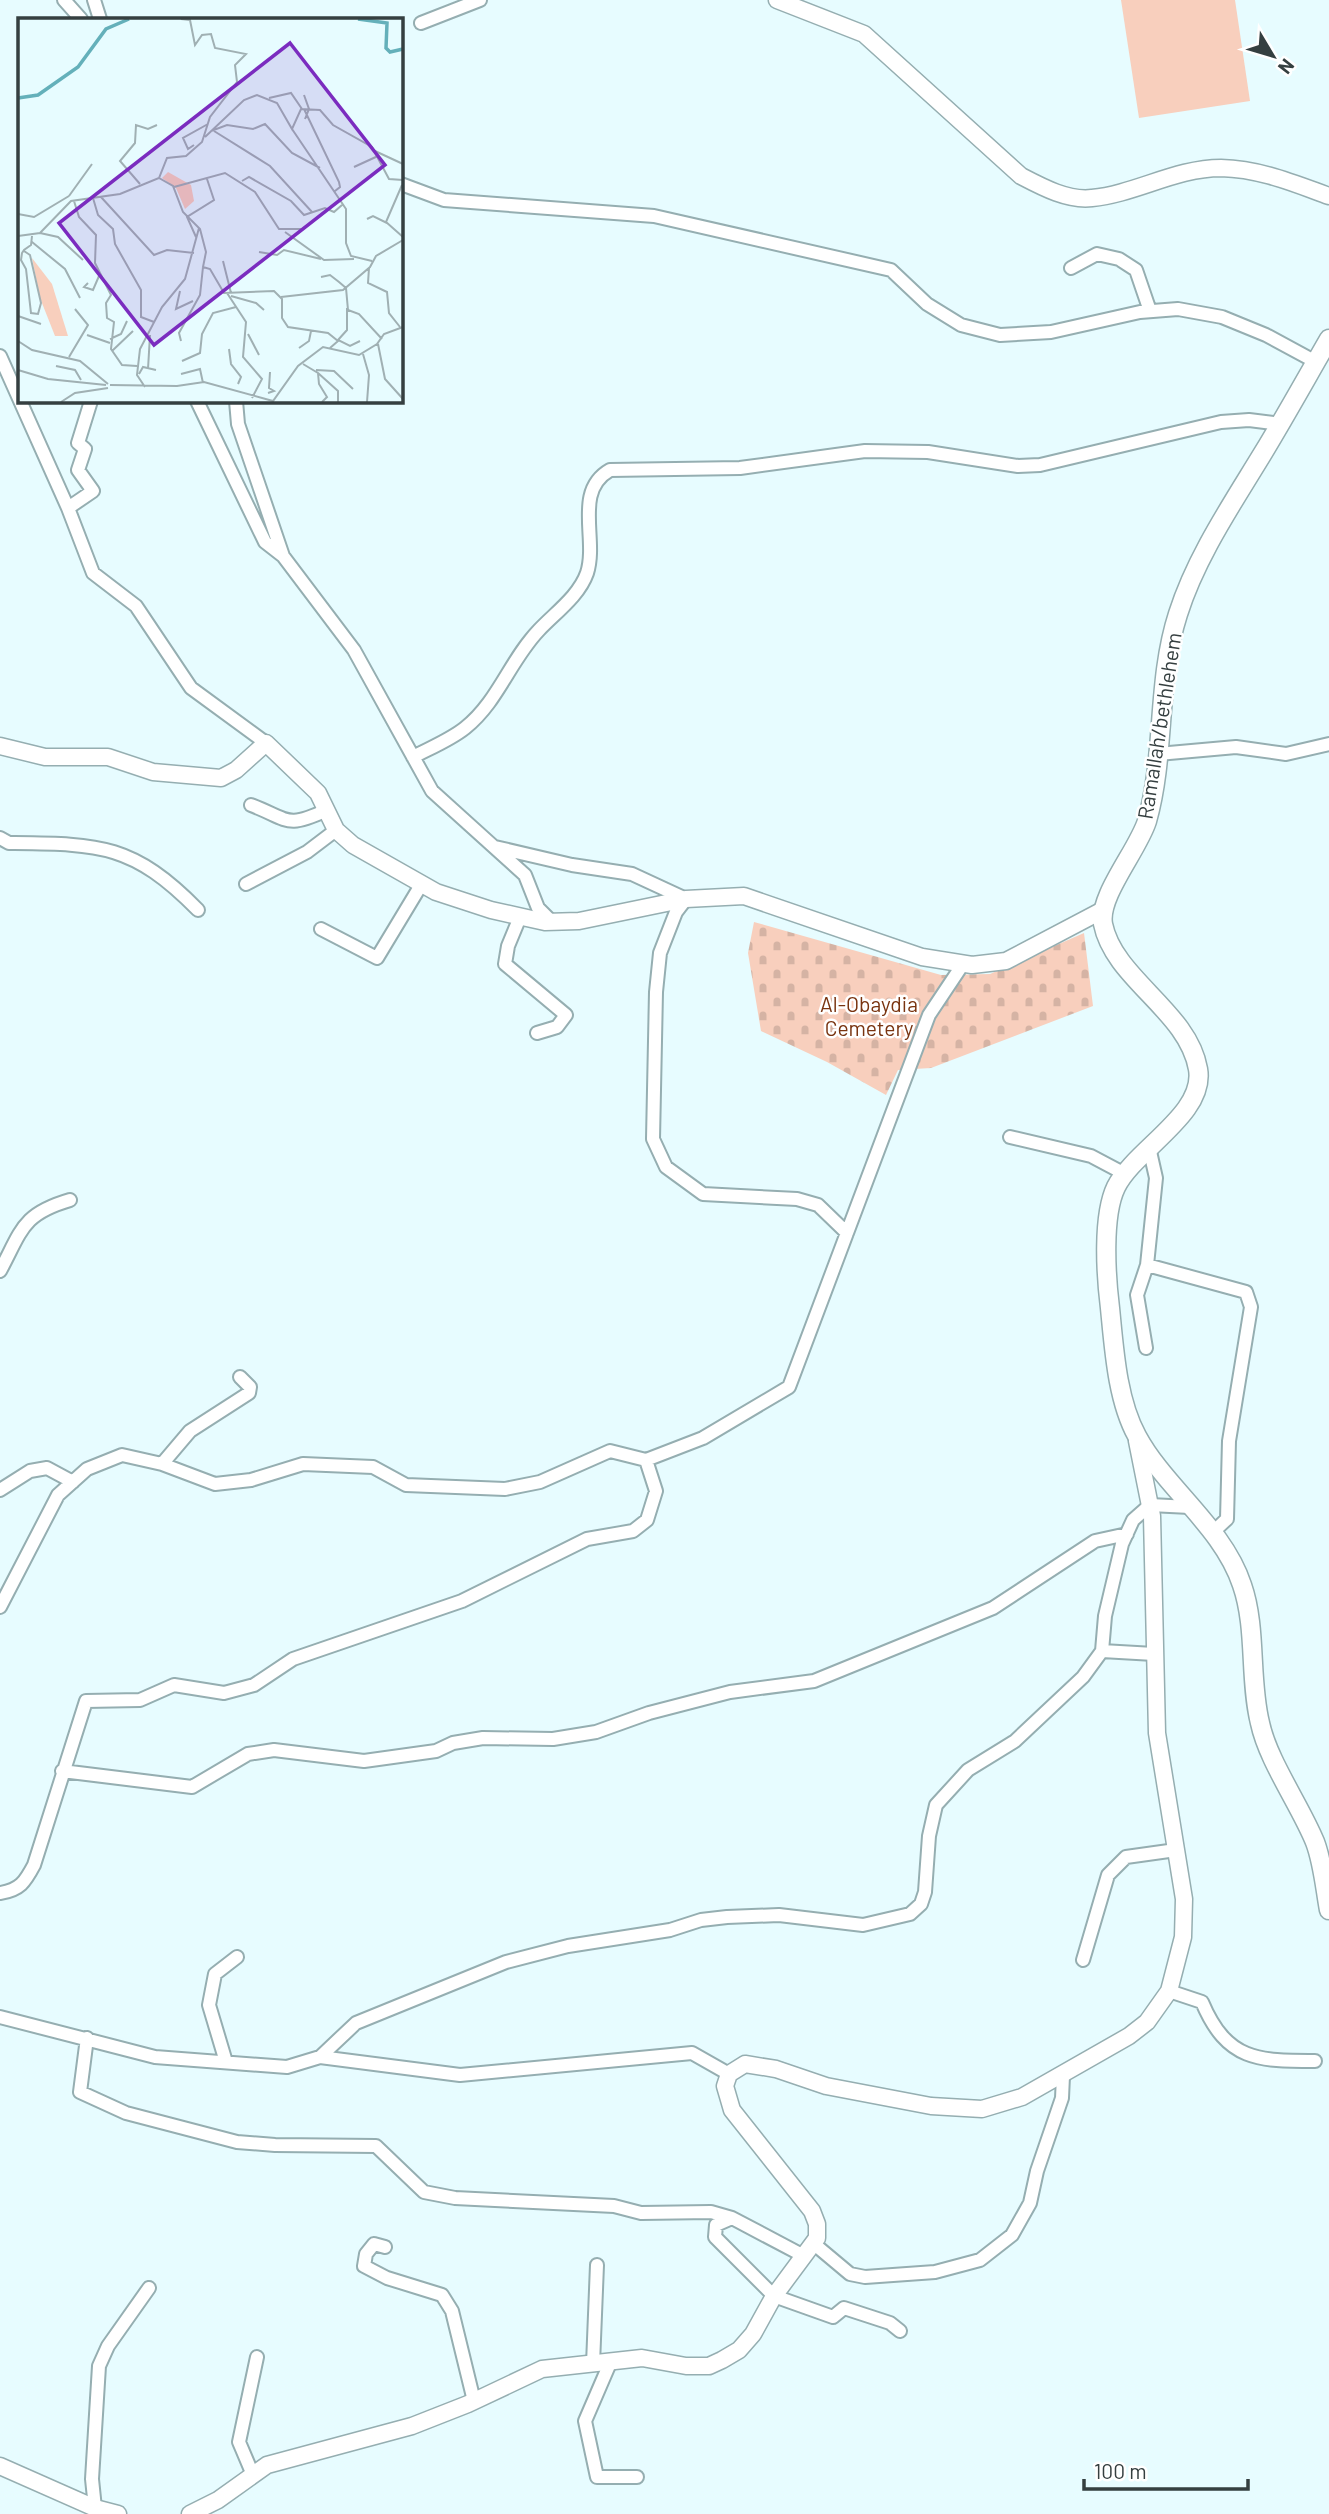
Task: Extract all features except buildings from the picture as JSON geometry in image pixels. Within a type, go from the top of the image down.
[{"type":"main road","name":"Ramallah/bethlehem","points":[[1103,910],[1144,830],[1154,797],[1166,660],[1178,612],[1198,566],[1329,339]]},
{"type":"main road","points":[[1103,910],[1104,926],[1111,942],[1128,969],[1177,1025],[1194,1052],[1199,1073],[1198,1086],[1185,1108],[1125,1174],[1108,1210],[1109,1304],[1123,1394],[1136,1435],[1212,1533],[1242,1582],[1248,1608],[1260,1727],[1316,1846],[1329,1910]]},
{"type":"street","points":[[64,0],[79,18]]},
{"type":"street","points":[[94,0],[100,18]]},
{"type":"street","points":[[422,23],[480,0]]},
{"type":"street","points":[[777,0],[864,34],[1021,176],[1052,192],[1090,199],[1171,175],[1220,168],[1262,172],[1329,196]]},
{"type":"street","points":[[402,184],[444,200],[654,216],[891,270],[927,304],[961,325],[1000,335],[1051,332],[1150,311],[1178,309],[1222,317],[1266,335],[1316,362]]},
{"type":"street","points":[[1072,268],[1097,254],[1119,259],[1136,270],[1150,311]]},
{"type":"street","points":[[0,356],[18,396]]},
{"type":"street","points":[[21,402],[68,508],[93,573],[136,606],[191,688],[266,743],[318,793],[336,830],[352,845],[421,885],[491,910],[552,922],[579,922],[686,899],[744,896],[922,957],[989,965],[1006,961],[1103,910]]},
{"type":"street","points":[[68,508],[93,491],[78,470],[85,449],[78,443],[91,402]]},
{"type":"street","points":[[197,402],[265,542],[283,556],[354,650],[432,790],[525,875],[538,908],[552,922]]},
{"type":"street","points":[[236,402],[238,424],[283,556]]},
{"type":"street","points":[[413,757],[448,739],[477,718],[523,649],[576,592],[590,561],[590,492],[597,478],[610,470],[740,468],[865,451],[928,452],[1018,466],[1040,465],[1221,422],[1249,420],[1281,424]]},
{"type":"street","points":[[0,746],[45,757],[108,757],[153,772],[221,778],[236,770],[266,743]]},
{"type":"street","points":[[1158,754],[1236,747],[1286,754],[1329,744]]},
{"type":"street","points":[[251,805],[283,821],[299,822],[327,810]]},
{"type":"street","points":[[246,884],[307,852],[336,830]]},
{"type":"street","points":[[0,838],[9,842],[77,843],[119,851],[166,878],[198,910]]},
{"type":"street","points":[[495,847],[572,865],[632,874],[686,899]]},
{"type":"street","points":[[321,929],[377,958],[421,885]]},
{"type":"street","points":[[686,899],[676,912],[660,953],[656,992],[653,1139],[666,1167],[703,1194],[771,1196],[818,1205],[847,1233]]},
{"type":"street","points":[[520,917],[508,946],[505,964],[566,1014],[557,1027],[537,1034]]},
{"type":"street","points":[[0,1607],[13,1576],[58,1495],[87,1469],[122,1455],[162,1464],[215,1484],[251,1480],[303,1464],[373,1467],[406,1485],[505,1489],[540,1482],[610,1451],[646,1460],[703,1438],[789,1387],[929,1016],[963,964]]},
{"type":"street","points":[[1010,1137],[1091,1156],[1125,1174]]},
{"type":"street","points":[[1146,1348],[1137,1296],[1147,1265],[1156,1178],[1149,1147]]},
{"type":"street","points":[[0,1270],[25,1224],[43,1208],[70,1200]]},
{"type":"street","points":[[1147,1265],[1246,1292],[1251,1307],[1228,1441],[1227,1519],[1212,1533]]},
{"type":"street","points":[[162,1464],[190,1431],[249,1393],[250,1387],[240,1377]]},
{"type":"street","points":[[190,2514],[218,2500],[267,2465],[412,2426],[542,2369],[642,2358],[686,2366],[709,2366],[739,2350],[753,2334],[774,2296],[817,2238],[817,2224],[812,2211],[732,2110],[725,2086],[729,2074],[745,2064],[776,2069],[826,2086],[931,2106],[982,2109],[1021,2097],[1063,2076],[1147,2022],[1169,1991],[1183,1937],[1184,1899],[1157,1733],[1150,1505],[1136,1435]]},
{"type":"street","points":[[0,1894],[14,1891],[24,1884],[34,1865],[86,1701],[140,1700],[174,1685],[225,1693],[254,1685],[293,1659],[462,1601],[587,1539],[633,1531],[647,1520],[656,1490],[646,1460]]},
{"type":"street","points":[[0,1490],[30,1471],[47,1468],[73,1482]]},
{"type":"street","points":[[320,2057],[356,2023],[506,1962],[568,1946],[670,1930],[701,1920],[727,1917],[779,1915],[863,1925],[911,1914],[921,1904],[926,1892],[931,1823],[936,1805],[968,1770],[1015,1741],[1083,1677],[1102,1651],[1105,1616],[1133,1520],[1150,1505],[1190,1507]]},
{"type":"street","points":[[62,1770],[192,1787],[248,1754],[274,1750],[364,1761],[436,1751],[453,1743],[483,1738],[553,1739],[596,1732],[649,1713],[730,1692],[814,1681],[993,1608],[1095,1541],[1110,1535],[1127,1534]]},
{"type":"street","points":[[1102,1651],[1154,1654]]},
{"type":"street","points":[[1083,1960],[1108,1875],[1126,1857],[1176,1850]]},
{"type":"street","points":[[226,2062],[209,2005],[215,1974],[237,1957]]},
{"type":"street","points":[[1169,1991],[1202,2002],[1212,2026],[1246,2056],[1261,2061],[1315,2061]]},
{"type":"street","points":[[0,2017],[155,2057],[287,2067],[320,2057],[460,2075],[692,2053],[729,2074]]},
{"type":"street","points":[[87,2038],[80,2092],[126,2113],[237,2142],[376,2146],[424,2192],[455,2198],[614,2206],[640,2213],[711,2212],[808,2250],[850,2274],[865,2277],[935,2272],[980,2260],[1012,2235],[1030,2203],[1037,2171],[1062,2098],[1063,2076]]},
{"type":"street","points":[[732,2218],[716,2225],[715,2238],[774,2296],[833,2317],[844,2308],[890,2323],[900,2331]]},
{"type":"street","points":[[385,2247],[373,2244],[366,2254],[364,2266],[387,2278],[442,2295],[452,2311],[474,2401]]},
{"type":"street","points":[[593,2364],[597,2265]]},
{"type":"street","points":[[94,2508],[92,2479],[99,2366],[108,2346],[149,2288]]},
{"type":"street","points":[[253,2475],[239,2442],[257,2357]]},
{"type":"street","points":[[610,2363],[585,2421],[597,2477],[637,2477]]},
{"type":"street","points":[[0,2466],[94,2508],[118,2514]]},
{"type":"green space","points":[[1121,0],[1235,0],[1250,101],[1139,118]]},
{"type":"green space","name":"Al-Obaydia Cemetery","points":[[754,922],[941,975],[990,974],[1084,933],[1093,1006],[931,1068],[898,1070],[886,1095],[827,1062],[761,1031],[748,953]]}]
